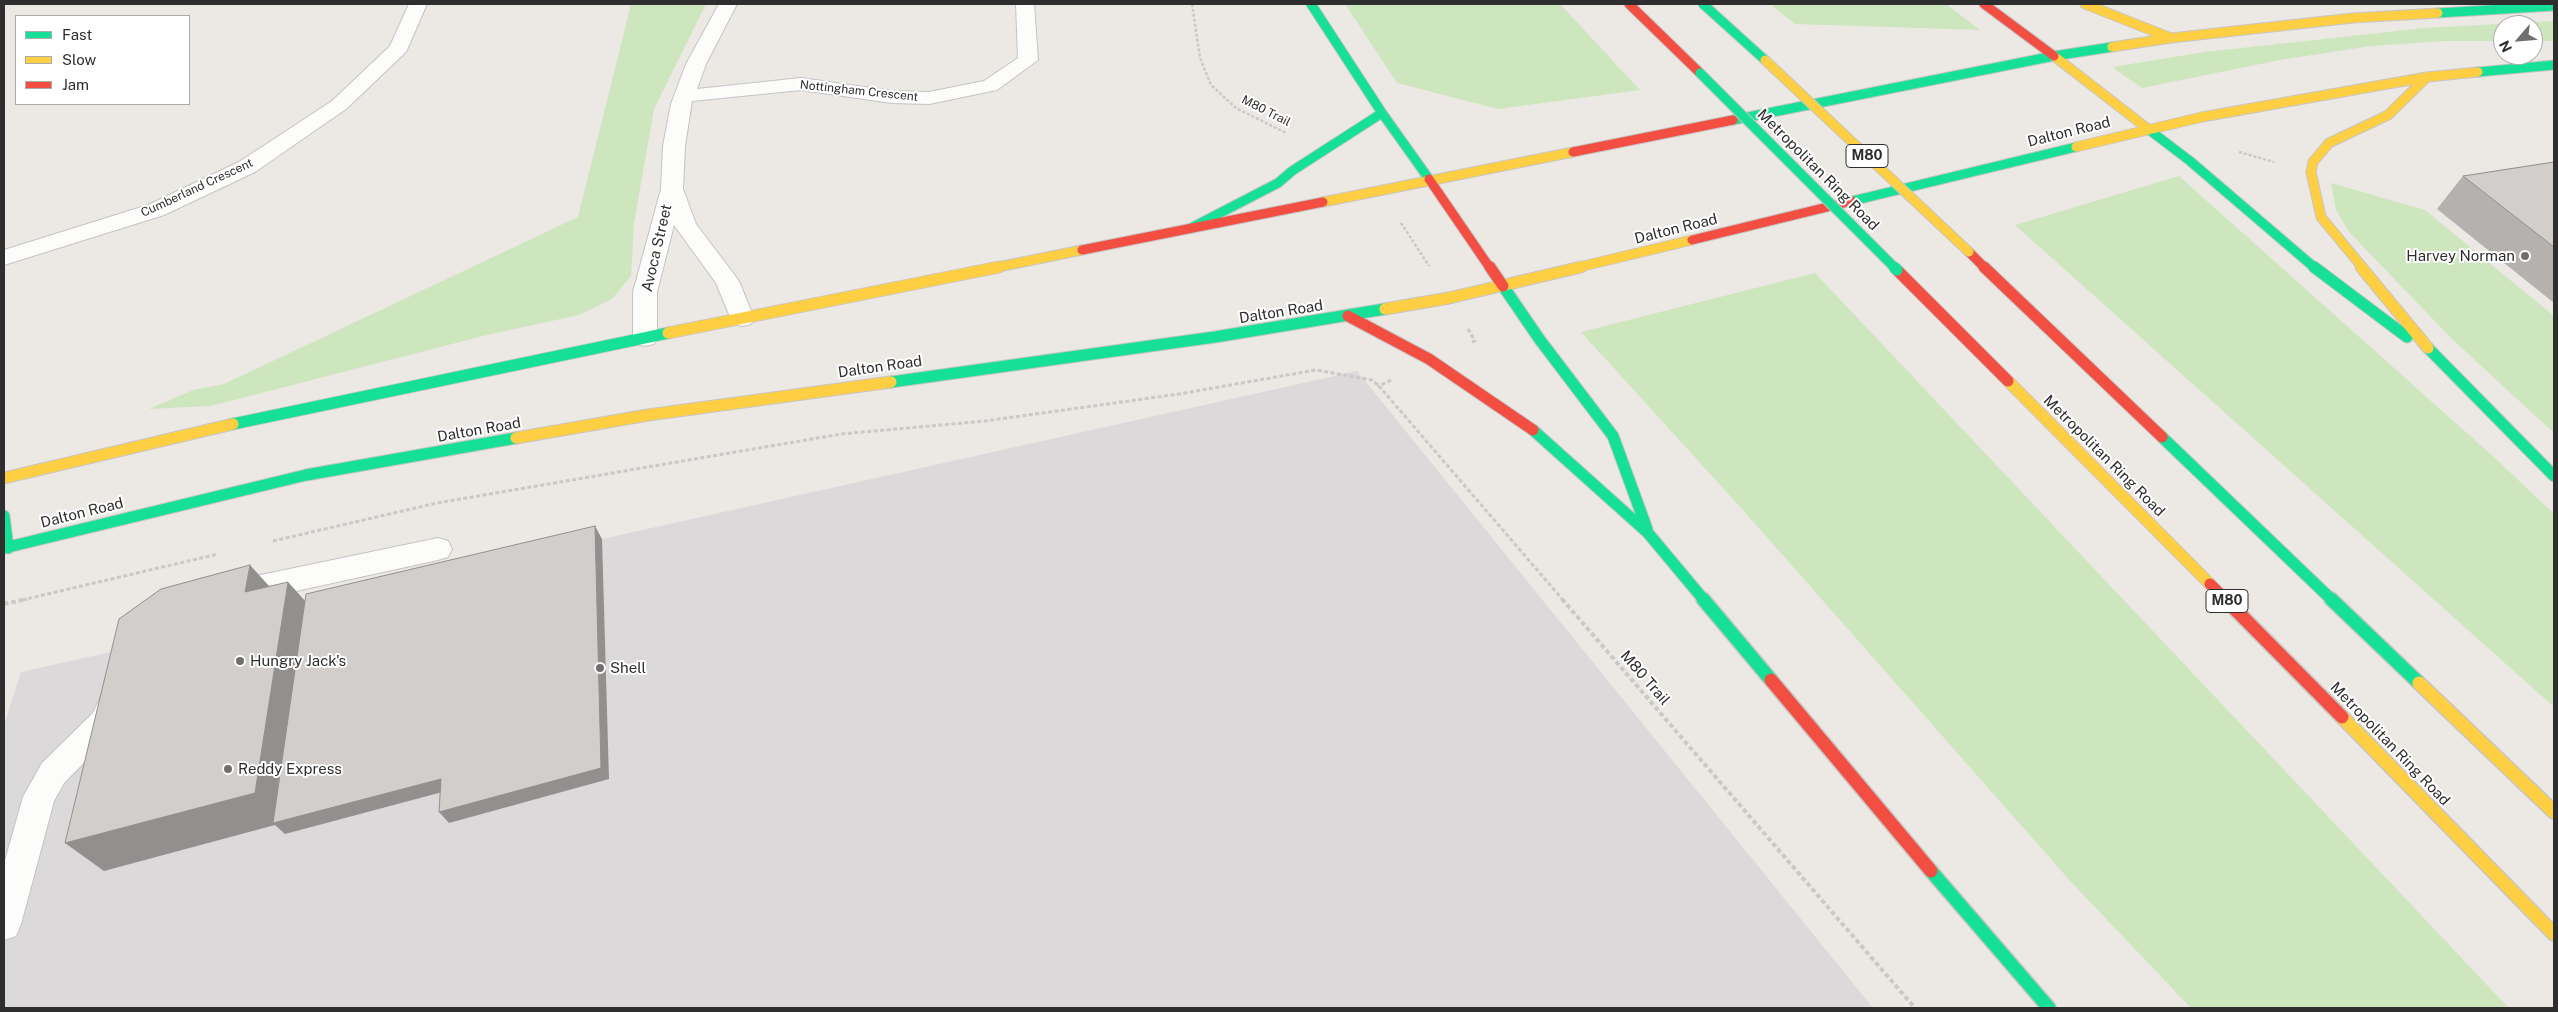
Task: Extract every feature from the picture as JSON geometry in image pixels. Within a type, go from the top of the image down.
[{"type":"main road","points":[[1312,4],[1382,113],[1540,340],[1613,436],[1648,533]]},
{"type":"main road","name":"Metropolitan Ring Road","points":[[1628,4],[1898,270],[2317,691],[2554,934]]},
{"type":"main road","name":"M80","points":[[1703,4],[1969,252],[2554,812]]},
{"type":"main road","points":[[1984,4],[2190,161],[2309,263],[2442,364]]},
{"type":"main road","points":[[2085,4],[2171,38]]},
{"type":"main road","points":[[4,478],[163,439],[742,318],[1429,179],[2054,56],[2171,38],[2353,18],[2528,6],[2554,6]]},
{"type":"main road","name":"Dalton Road","points":[[5,552],[194,500],[306,475],[629,418],[1215,338],[1348,316],[1503,286],[2148,129],[2274,102],[2427,77],[2554,65]]},
{"type":"main road","points":[[2427,77],[2388,115],[2330,143],[2313,162],[2311,172],[2321,217],[2442,364],[2554,476]]},
{"type":"main road","points":[[1191,228],[1278,183],[1292,171],[1382,113]]},
{"type":"main road","points":[[1348,316],[1429,359],[1539,434],[1648,533],[1984,934],[2049,1008]]},
{"type":"main road","points":[[4,516],[5,552]]},
{"type":"street","name":"Cumberland Crescent","points":[[4,258],[156,210],[247,167],[339,105],[400,48],[418,4]]},
{"type":"street","name":"Avoca Street","points":[[645,338],[646,292],[672,189],[674,146],[684,96],[696,64],[728,4]]},
{"type":"street","name":"Nottingham Crescent","points":[[684,96],[801,84],[892,97],[929,98],[990,86],[1028,60],[1030,54],[1025,4]]},
{"type":"street","name":"Avoca Street","points":[[672,189],[685,225],[727,281],[742,318]]},
{"type":"street","points":[[206,598],[438,549]]},
{"type":"street","points":[[4,924],[39,797],[53,773],[104,722],[116,697],[120,679]]},
{"type":"path","name":"M80 Trail","points":[[1192,4],[1200,58],[1211,86],[1236,108],[1292,135]]},
{"type":"path","points":[[2190,161],[2238,152],[2311,172]]},
{"type":"path","points":[[1406,230],[1429,268]]},
{"type":"path","points":[[265,543],[437,503],[841,434],[985,421],[1179,394],[1316,370],[1372,380],[1379,386],[1393,380]]},
{"type":"path","name":"M80 Trail","points":[[1379,386],[1915,1008]]},
{"type":"path","points":[[4,604],[227,552]]},
{"type":"shaded area","points":[[1357,371],[1873,1008],[4,1008],[4,725],[21,672],[317,606],[602,539]]},
{"type":"green space","points":[[631,4],[706,4],[654,109],[634,223],[631,276],[612,299],[579,315],[487,335],[211,406],[149,409],[193,390],[224,384],[578,217]]},
{"type":"green space","points":[[1345,4],[1560,4],[1640,90],[1498,109],[1397,83]]},
{"type":"green space","points":[[1770,4],[1946,4],[1980,30],[1795,24]]},
{"type":"green space","points":[[2554,21],[2554,41],[2543,41],[2543,22]]},
{"type":"green space","points":[[2493,24],[2493,41],[2445,41],[2371,46],[2280,60],[2142,88],[2112,67],[2205,52],[2424,28]]},
{"type":"green space","points":[[2179,176],[2496,459],[2554,514],[2554,707],[2015,225]]},
{"type":"green space","points":[[2331,183],[2425,210],[2554,316],[2554,433],[2452,339],[2349,232],[2336,210]]},
{"type":"green space","points":[[1815,273],[2509,1008],[2191,1008],[2072,883],[1742,509],[1581,332]]},
{"type":"building","points":[[2554,162],[2554,247],[2463,176]]},
{"type":"building","points":[[595,526],[601,768],[439,812],[441,779],[273,823],[306,594]]},
{"type":"building","points":[[250,565],[245,592],[288,582],[255,793],[65,843],[119,619],[161,589]]},
{"type":"traffic: fast","points":[[1311,4],[1382,113],[1429,179]]},
{"type":"traffic: fast","points":[[1703,4],[1765,60]]},
{"type":"traffic: fast","points":[[2438,13],[2554,6]]},
{"type":"traffic: fast","points":[[1733,120],[2054,56],[2112,47]]},
{"type":"traffic: fast","points":[[2478,72],[2554,65]]},
{"type":"traffic: fast","points":[[1700,73],[1897,270]]},
{"type":"traffic: fast","points":[[1191,228],[1278,183],[1292,171],[1382,113]]},
{"type":"traffic: fast","points":[[2148,129],[2190,161],[2309,263],[2407,337]]},
{"type":"traffic: fast","points":[[1852,201],[2076,147]]},
{"type":"traffic: fast","points":[[1503,286],[1540,340],[1613,436],[1647,529]]},
{"type":"traffic: fast","points":[[891,382],[1215,337],[1385,309]]},
{"type":"traffic: fast","points":[[233,424],[668,333]]},
{"type":"traffic: fast","points":[[2428,348],[2554,476]]},
{"type":"traffic: fast","points":[[1533,430],[1648,533],[1771,680]]},
{"type":"traffic: fast","points":[[2162,437],[2419,683]]},
{"type":"traffic: fast","points":[[4,548],[306,475],[516,438]]},
{"type":"traffic: fast","points":[[4,516],[8,548]]},
{"type":"traffic: fast","points":[[1931,871],[2049,1008]]},
{"type":"traffic: slow","points":[[2085,4],[2171,38]]},
{"type":"traffic: slow","points":[[2112,47],[2171,38],[2353,18],[2438,13]]},
{"type":"traffic: slow","points":[[2054,56],[2148,129]]},
{"type":"traffic: slow","points":[[1765,60],[1969,252]]},
{"type":"traffic: slow","points":[[2076,147],[2202,117],[2427,77],[2478,72]]},
{"type":"traffic: slow","points":[[2427,77],[2388,115],[2329,143],[2313,162],[2311,172],[2321,217],[2428,348]]},
{"type":"traffic: slow","points":[[1323,202],[1573,152]]},
{"type":"traffic: slow","points":[[1385,309],[1449,298],[1692,240]]},
{"type":"traffic: slow","points":[[668,333],[1082,250]]},
{"type":"traffic: slow","points":[[2008,381],[2210,584]]},
{"type":"traffic: slow","points":[[516,438],[648,415],[891,382]]},
{"type":"traffic: slow","points":[[4,478],[233,424]]},
{"type":"traffic: slow","points":[[2419,683],[2554,812]]},
{"type":"traffic: slow","points":[[2342,717],[2554,934]]},
{"type":"traffic: jam","points":[[1629,4],[1700,73]]},
{"type":"traffic: jam","points":[[1984,4],[2054,56]]},
{"type":"traffic: jam","points":[[1573,152],[1733,120]]},
{"type":"traffic: jam","points":[[1429,179],[1503,286]]},
{"type":"traffic: jam","points":[[1692,240],[1852,201]]},
{"type":"traffic: jam","points":[[1082,250],[1323,202]]},
{"type":"traffic: jam","points":[[1969,252],[2162,437]]},
{"type":"traffic: jam","points":[[1897,270],[2008,381]]},
{"type":"traffic: jam","points":[[1348,316],[1429,359],[1533,430]]},
{"type":"traffic: jam","points":[[2210,584],[2342,717]]},
{"type":"traffic: jam","points":[[1771,680],[1931,871]]},
{"type":"place","name":"Harvey Norman","points":[[2525,256]]},
{"type":"place","name":"Hungry Jack's","points":[[240,661]]},
{"type":"place","name":"Shell","points":[[600,668]]},
{"type":"place","name":"Reddy Express","points":[[228,769]]}]
